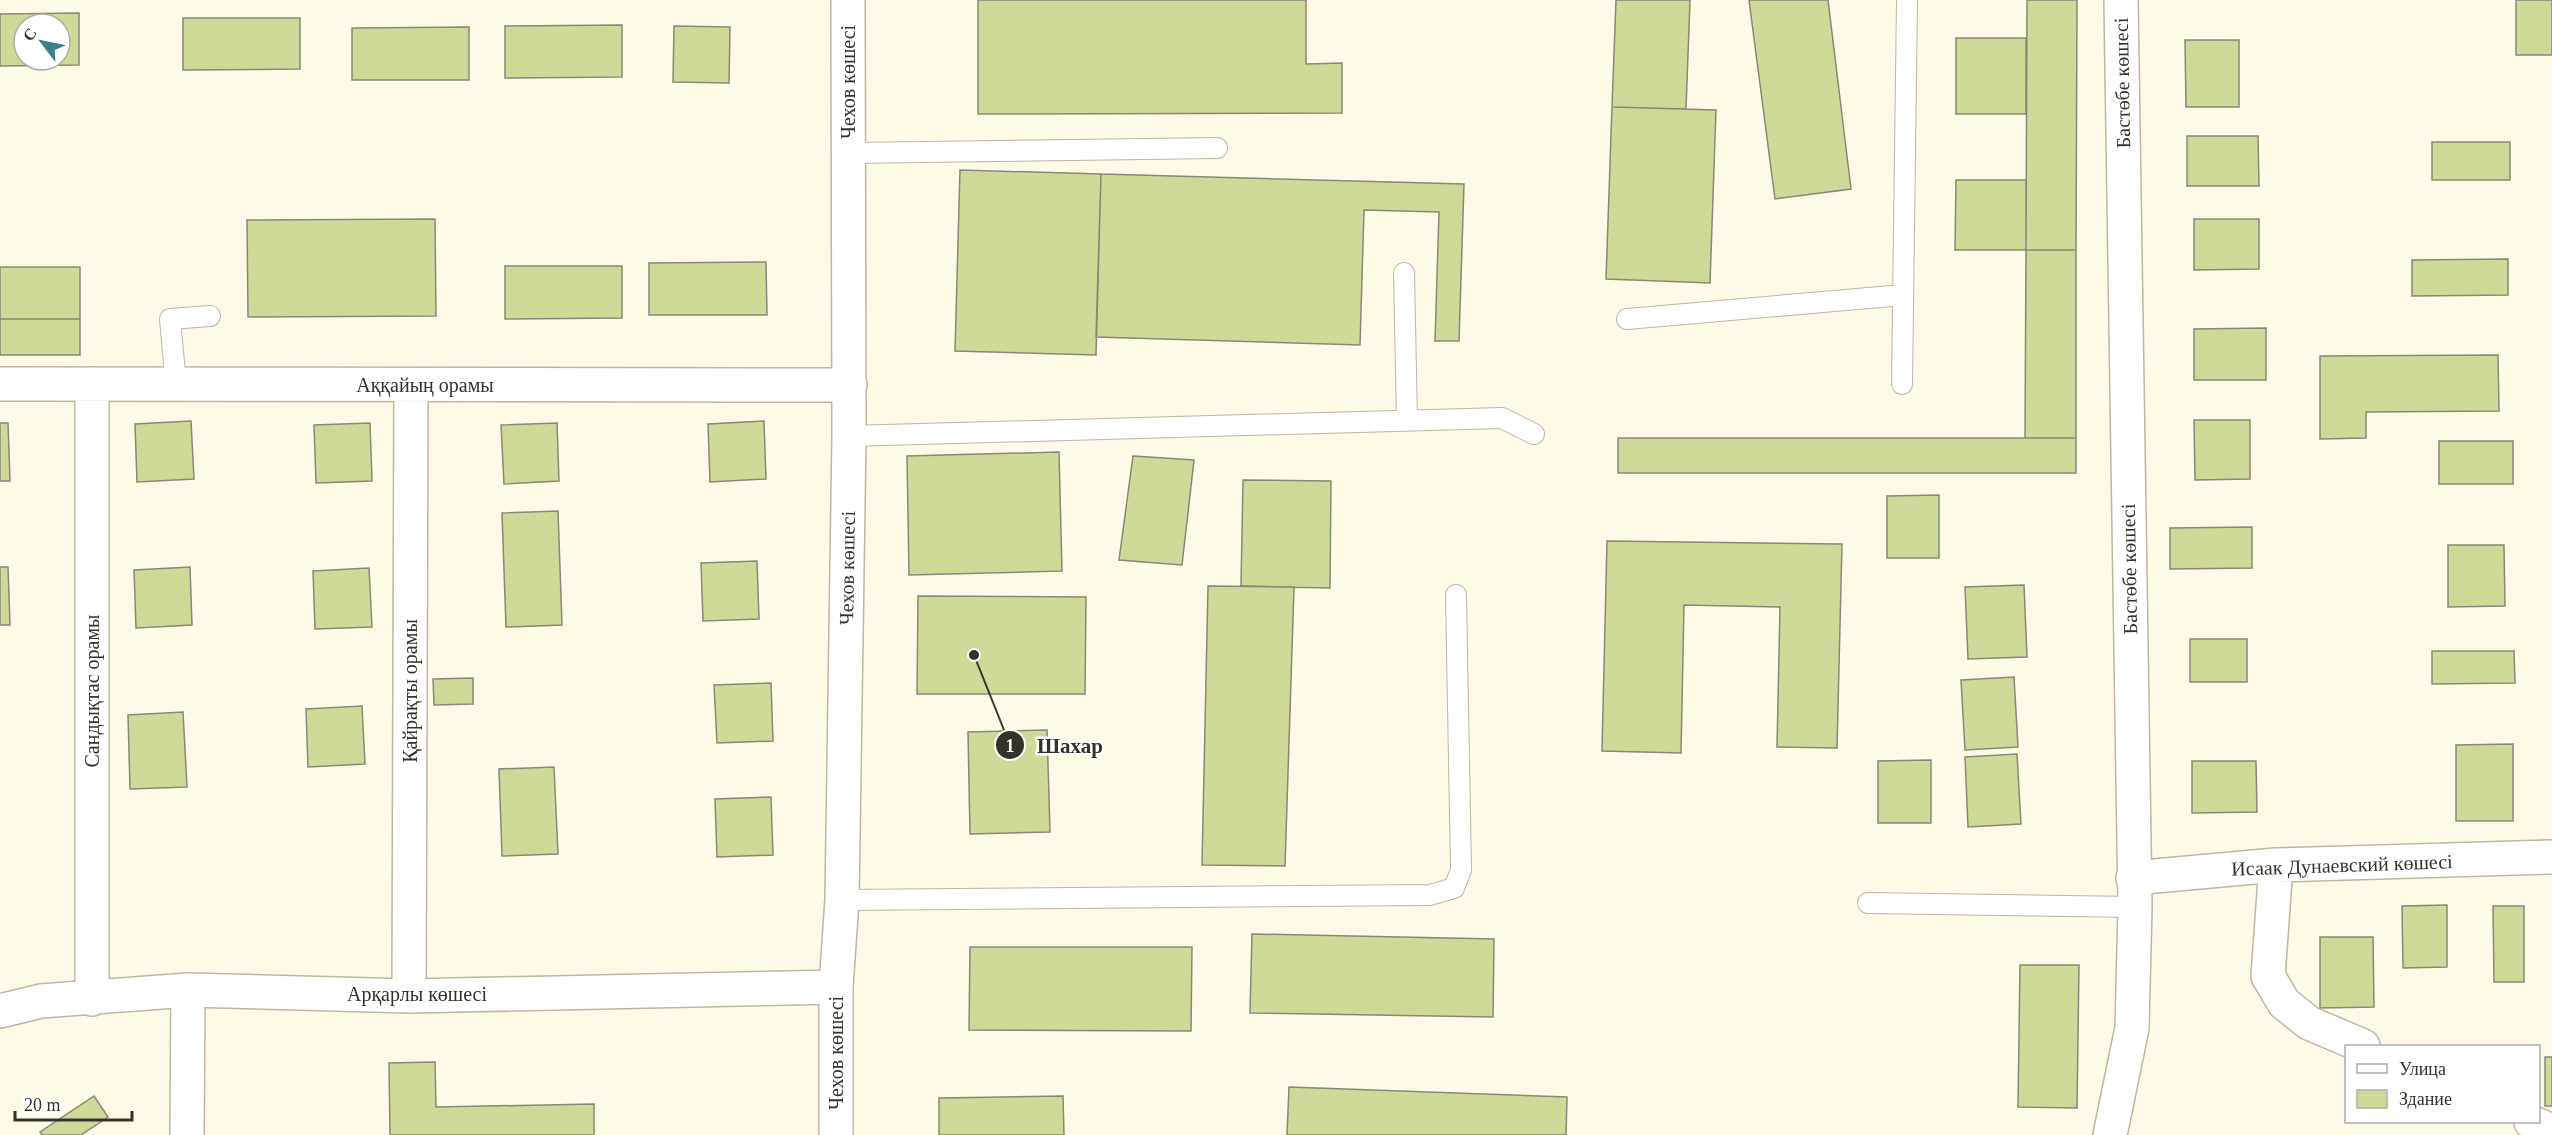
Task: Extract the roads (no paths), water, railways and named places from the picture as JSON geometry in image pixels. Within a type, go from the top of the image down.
[{"type":"street","name":"Чехов көшесі","points":[[836,1135],[836,987],[842,900],[850,385],[848,0]]},
{"type":"street","name":"Бастөбе көшесі","points":[[2110,1135],[2132,1028],[2134,892],[2121,0]]},
{"type":"street","name":"Аққайың орамы","points":[[0,384],[850,385]]},
{"type":"street","name":"Сандықтас орамы","points":[[92,384],[92,999]]},
{"type":"street","name":"Қайрақты орамы","points":[[409,996],[411,385]]},
{"type":"street","name":"Исаак Дунаевский көшесі","points":[[2134,892],[2276,865],[2552,857]]},
{"type":"street","points":[[2276,865],[2268,976],[2284,1003],[2309,1023],[2358,1045]]},
{"type":"street","name":"Арқарлы көшесі","points":[[0,1011],[40,1001],[92,999],[188,990],[409,996],[836,987]]},
{"type":"street","points":[[188,990],[188,1135]]},
{"type":"street","points":[[2533,1123],[2552,1131]]},
{"type":"lane","points":[[1902,384],[1907,0]]},
{"type":"lane","points":[[848,153],[1217,148]]},
{"type":"lane","points":[[1404,273],[1407,420]]},
{"type":"lane","points":[[1627,319],[1903,296]]},
{"type":"lane","points":[[176,384],[170,319],[210,315]]},
{"type":"lane","points":[[849,436],[1502,418],[1534,434]]},
{"type":"lane","points":[[842,900],[1430,895],[1454,888],[1461,870],[1456,595]]},
{"type":"lane","points":[[1868,903],[2134,892]]},
{"type":"place","name":"Шахар","points":[[974,655]]}]
